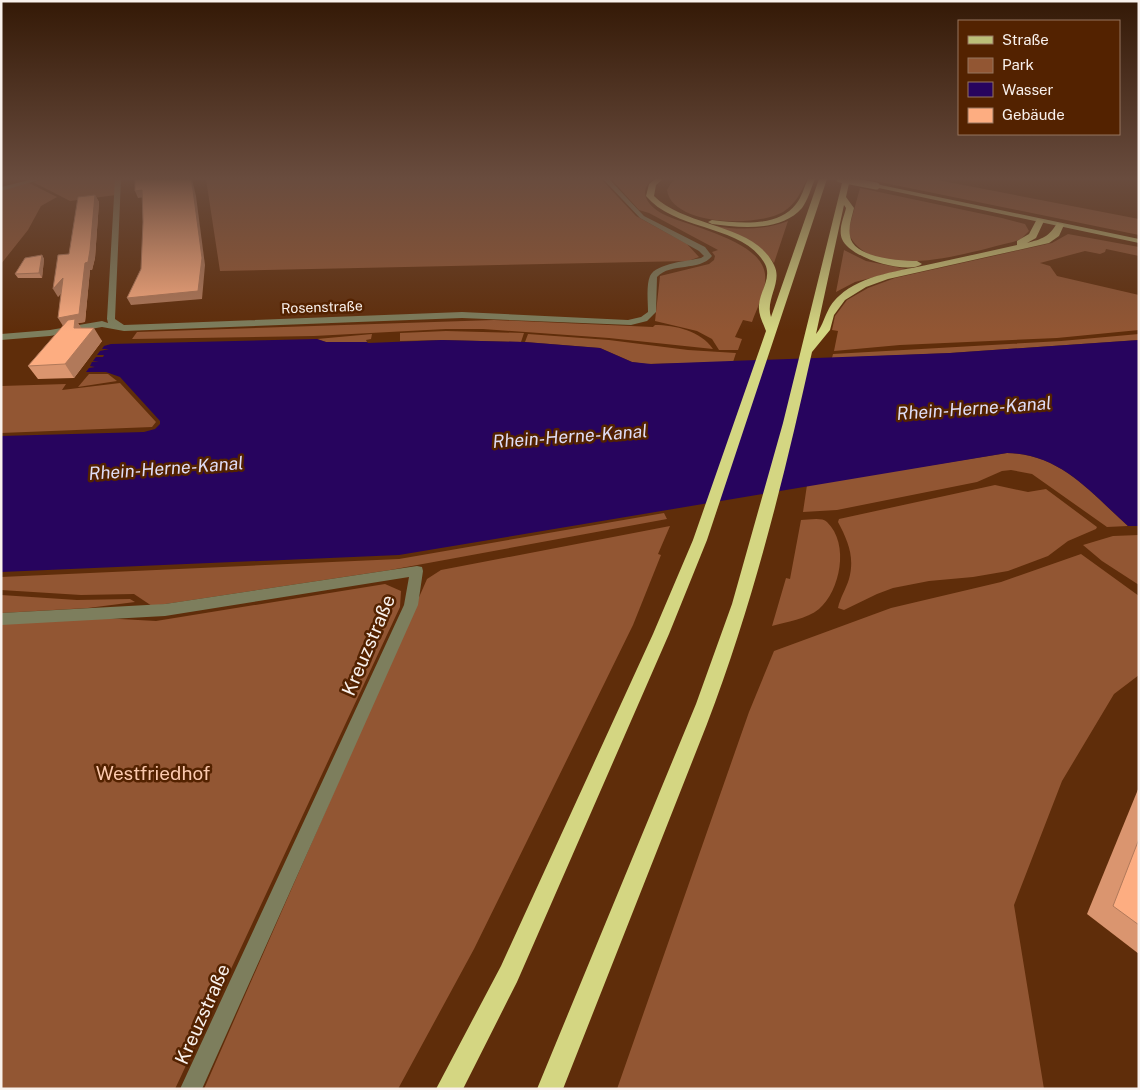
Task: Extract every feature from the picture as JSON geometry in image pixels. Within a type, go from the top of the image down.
[{"type":"highway","points":[[715,230],[732,236],[762,254],[770,265],[772,274],[771,284],[763,308],[770,336]]},
{"type":"highway","points":[[449,1089],[509,974],[661,634],[700,540],[806,230]]},
{"type":"highway","points":[[550,1089],[584,1009],[720,664],[758,542],[807,351],[833,230]]},
{"type":"highway","points":[[846,230],[846,239],[862,254],[893,263],[929,263],[1017,244],[1033,236],[1036,230]]},
{"type":"highway","points":[[807,351],[825,330],[829,315],[842,298],[863,286],[885,277],[1046,241],[1056,234],[1058,230]]},
{"type":"main road","points":[[1084,230],[1139,241]]},
{"type":"street","points":[[115,230],[111,318],[112,323],[119,326]]},
{"type":"street","name":"Rosenstraße","points":[[1,337],[63,332],[102,324],[124,328],[462,315],[628,323],[644,319],[652,312],[652,277],[655,273],[663,269],[704,260],[707,257],[702,249],[666,230]]},
{"type":"street","name":"Kreuzstraße","points":[[1,619],[166,610],[417,571],[411,606],[191,1089]]},
{"type":"green space","points":[[1,230],[28,230],[28,230],[1,264]]},
{"type":"green space","points":[[214,230],[661,230],[687,244],[699,257],[688,261],[220,271]]},
{"type":"green space","points":[[680,230],[705,230],[722,236],[751,252],[761,262],[765,274],[763,293],[752,322],[743,320],[735,337],[742,339],[738,350],[719,350],[712,339],[697,331],[655,321],[660,276],[709,264],[714,260],[715,256],[712,252],[718,250]]},
{"type":"green space","points":[[723,230],[785,230],[774,263],[762,250]]},
{"type":"green space","points":[[849,230],[1029,231],[1021,239],[1013,242],[924,261],[899,261],[877,258],[860,248],[848,232]]},
{"type":"green space","points":[[1114,230],[1139,230],[1139,235]]},
{"type":"green space","points":[[1068,234],[1139,247],[1139,256],[1106,249],[1105,252],[1100,254],[1085,251],[1040,263],[1050,266],[1057,276],[1139,295],[1139,330],[1057,338],[900,345],[834,351],[838,331],[832,330],[835,316],[847,300],[868,288],[895,278],[1052,243]]},
{"type":"green space","points":[[844,250],[866,261],[906,269],[855,282],[836,292]]},
{"type":"green space","points":[[494,320],[653,327],[655,325],[671,326],[695,333],[713,349],[609,338],[483,329],[446,329],[314,336],[132,339],[137,332]]},
{"type":"green space","points":[[446,331],[524,333],[521,342],[400,341],[400,333]]},
{"type":"green space","points":[[372,334],[371,339],[366,340],[367,342],[326,342],[317,339]]},
{"type":"green space","points":[[528,334],[736,353],[733,362],[646,364],[632,362],[600,348],[525,342]]},
{"type":"green space","points":[[1139,334],[1139,340],[950,353],[832,358],[833,354],[1061,341]]},
{"type":"green space","points":[[89,374],[108,374],[117,381],[78,387]]},
{"type":"green space","points":[[120,383],[156,422],[152,427],[1,433],[1,386],[66,384],[62,390]]},
{"type":"green space","points":[[1007,453],[1026,455],[1043,460],[1059,468],[1088,489],[1128,526],[1107,527],[1032,474],[1011,470],[1002,471],[977,482],[837,510],[803,512],[807,485]]},
{"type":"green space","points":[[995,485],[1028,492],[1046,489],[1097,527],[1068,541],[1048,556],[1008,571],[973,577],[929,581],[893,588],[844,610],[838,608],[851,571],[851,556],[845,536],[838,522],[839,519]]},
{"type":"green space","points":[[664,513],[667,519],[390,570],[152,606],[134,594],[81,595],[1,590],[1,577],[399,559]]},
{"type":"green space","points":[[801,520],[825,520],[834,531],[840,554],[840,567],[837,579],[826,601],[819,609],[803,618],[772,626],[786,578],[790,579]]},
{"type":"green space","points":[[670,526],[658,554],[661,555],[633,625],[474,949],[398,1089],[204,1089],[427,579],[441,570]]},
{"type":"green space","points":[[1139,535],[1139,585],[1102,561],[1083,545],[1113,536]]},
{"type":"green space","points":[[1081,554],[1139,596],[1139,675],[1114,694],[1062,781],[1014,905],[1044,1089],[617,1089],[749,712],[774,651],[891,608],[1001,582]]},
{"type":"green space","name":"Westfriedhof","points":[[385,584],[401,591],[400,607],[175,1089],[1,1089],[1,624],[102,618],[156,621]]},
{"type":"green space","points":[[1,595],[77,600],[130,599],[135,602],[88,608],[1,613]]},
{"type":"water","name":"Rhein-Herne-Kanal","points":[[317,339],[326,342],[368,343],[442,340],[525,342],[600,348],[632,362],[651,364],[950,353],[1139,340],[1139,526],[1128,526],[1074,477],[1059,468],[1043,460],[1026,455],[1007,453],[399,555],[1,572],[1,436],[144,432],[155,429],[160,424],[160,421],[120,377],[106,372],[86,372],[89,368],[95,367],[90,366],[92,362],[99,361],[93,361],[96,357],[103,357],[104,355],[97,355],[100,351],[109,349],[102,349],[104,346],[111,344]]},
{"type":"building","points":[[73,230],[92,230],[88,262],[85,263],[79,314],[58,318],[63,278],[53,289],[58,255],[69,254]]},
{"type":"building","points":[[143,230],[198,230],[202,258],[198,291],[127,298],[141,269]]},
{"type":"building","points":[[42,255],[39,273],[15,274],[25,258]]},
{"type":"building","points":[[75,319],[74,328],[94,328],[65,364],[28,366],[68,320]]},
{"type":"building","points":[[1139,839],[1139,925],[1113,906]]}]
